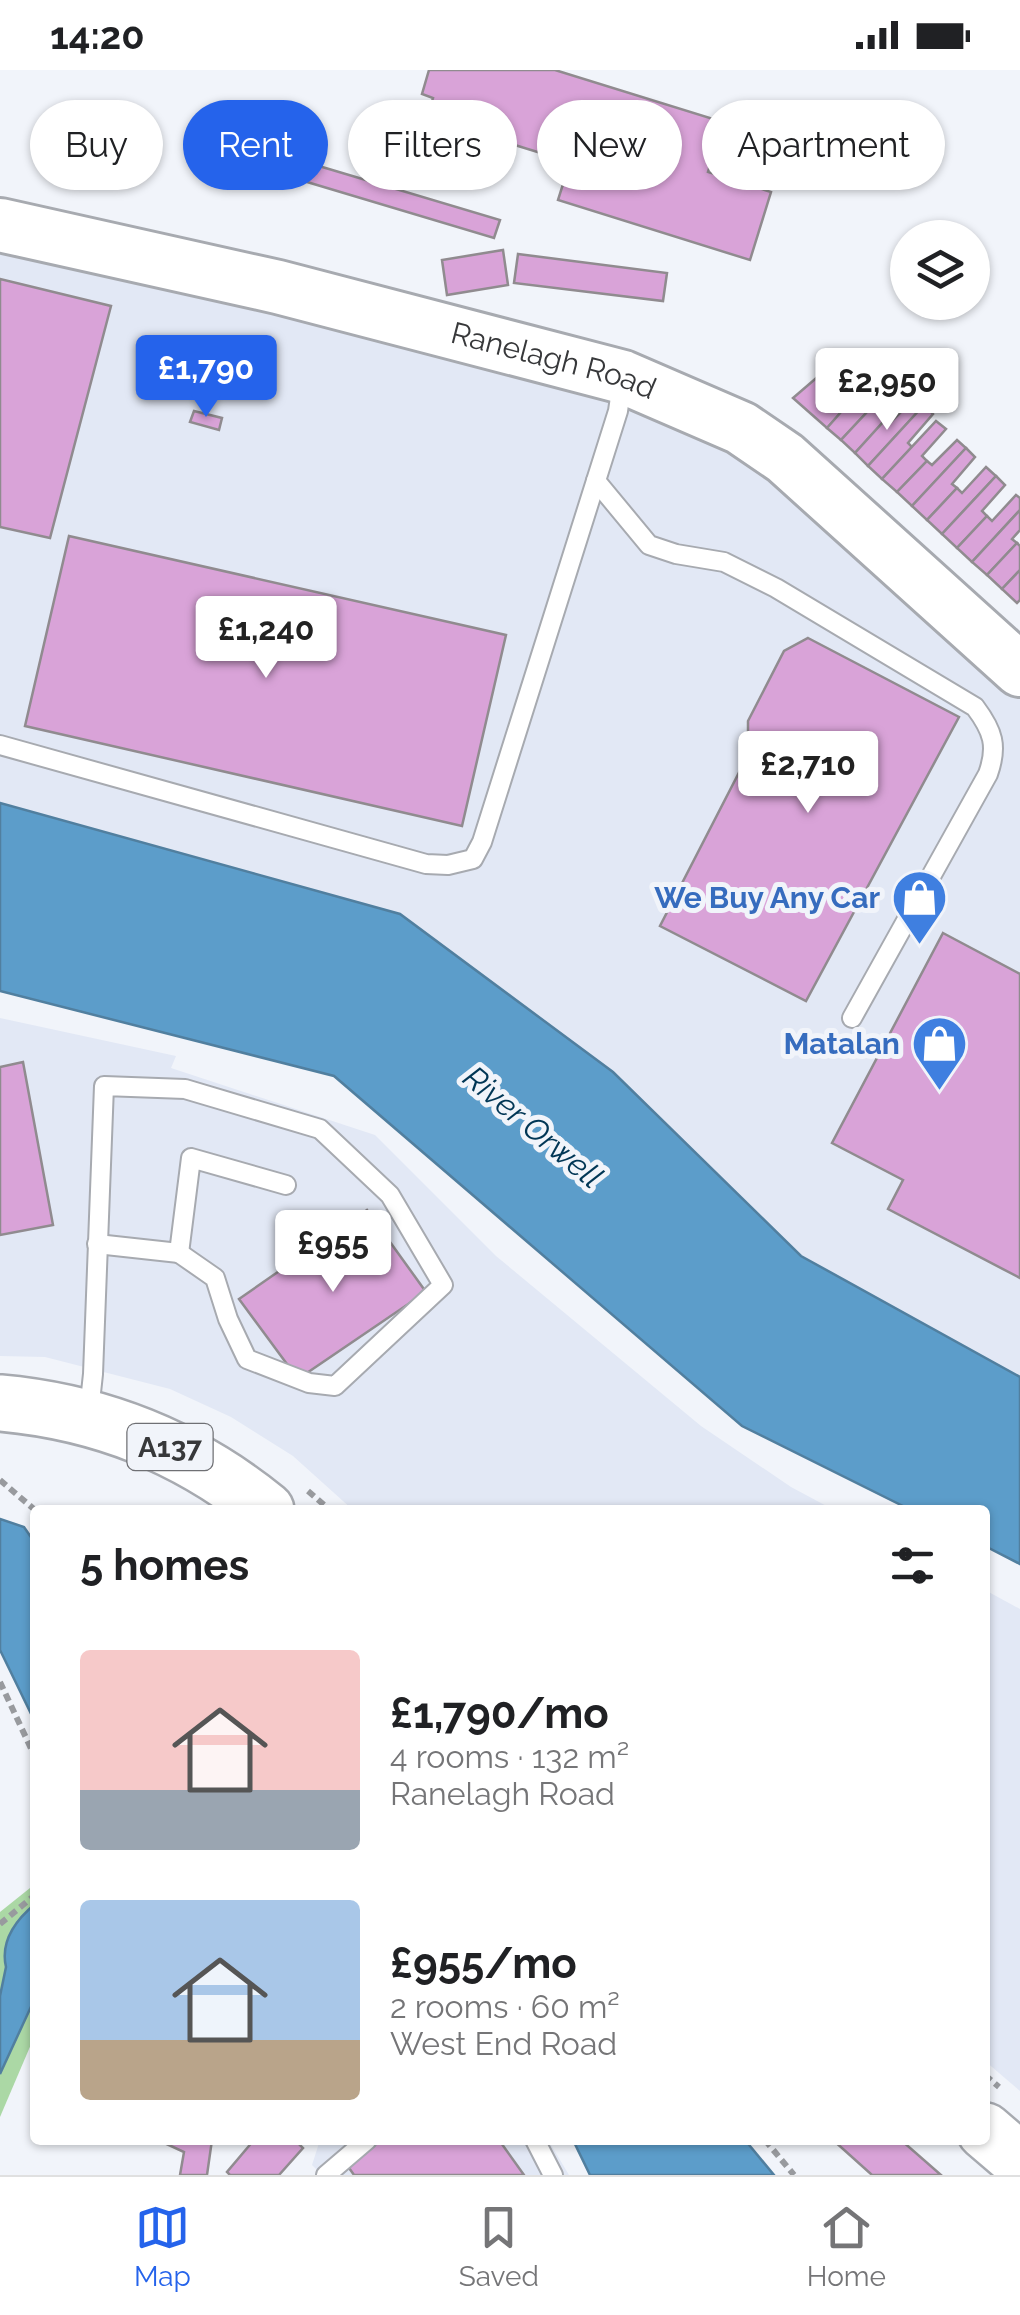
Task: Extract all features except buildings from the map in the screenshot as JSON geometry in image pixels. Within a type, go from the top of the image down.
[{"type":"main road","name":"Ranelagh Road","points":[[0,225],[278,287],[623,377],[741,428],[784,458],[1020,670]]},
{"type":"main road","name":"A137","points":[[0,1402],[88,1416],[140,1433],[189,1456],[259,1505]]},
{"type":"main road","points":[[990,2135],[1020,2161]]},
{"type":"lane","points":[[0,745],[426,864],[448,865],[473,859],[482,842],[618,411],[623,377]]},
{"type":"lane","points":[[596,481],[649,544],[676,554],[724,562],[776,588],[974,707],[995,740],[988,774],[852,1018]]},
{"type":"lane","points":[[88,1416],[94,1374],[96,1244],[104,1086],[185,1089],[320,1129],[390,1196],[442,1285],[335,1386],[309,1383],[247,1358],[228,1319],[215,1278],[179,1253],[96,1244]]},
{"type":"lane","points":[[179,1253],[191,1158],[286,1185]]},
{"type":"lane","points":[[326,2175],[361,2145]]},
{"type":"lane","points":[[537,2145],[552,2175]]},
{"type":"path","points":[[0,1480],[30,1506]]},
{"type":"path","points":[[0,1682],[30,1746]]},
{"type":"path","points":[[0,1924],[30,1900]]},
{"type":"path","points":[[769,2145],[794,2175]]},
{"type":"shaded area","points":[[0,225],[741,428],[1020,670],[1020,1377],[801,1256],[613,1072],[400,914],[0,803]]},
{"type":"shaded area","points":[[0,1018],[176,1056],[171,1068],[375,1135],[496,1256],[701,1426],[825,1505],[347,1505],[293,1456],[231,1417],[170,1389],[45,1357],[0,1356]]},
{"type":"shaded area","points":[[990,1593],[1020,1609],[1020,2091],[990,2065]]},
{"type":"shaded area","points":[[318,2145],[551,2145],[569,2175],[322,2175],[312,2165]]},
{"type":"green space","points":[[30,1888],[30,2047],[0,2117],[0,1912]]},
{"type":"water","name":"River Orwell","points":[[0,803],[400,914],[613,1072],[801,1256],[1020,1377],[1020,1564],[990,1549],[990,1505],[901,1505],[742,1426],[334,1076],[0,991]]},
{"type":"water","points":[[0,1519],[24,1527],[30,1536],[30,1712],[0,1650]]},
{"type":"water","points":[[30,1909],[30,2009],[0,2074],[0,1996],[5,1948]]},
{"type":"water","points":[[575,2145],[749,2145],[774,2175],[590,2175]]},
{"type":"place","name":"We Buy Any Car","points":[[919,947]]},
{"type":"place","name":"Matalan","points":[[939,1093]]}]
